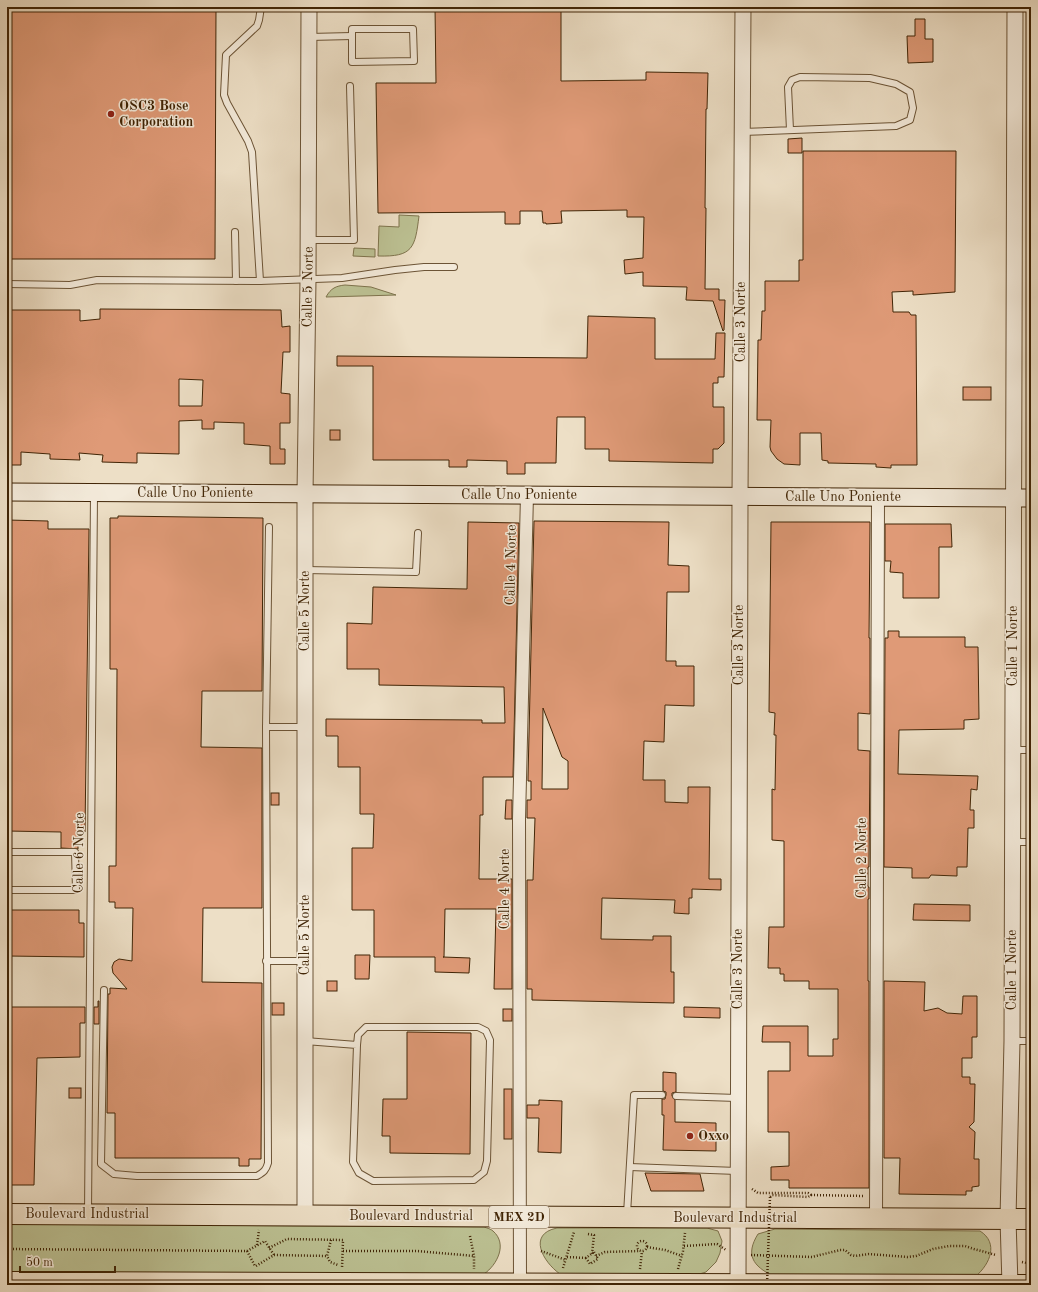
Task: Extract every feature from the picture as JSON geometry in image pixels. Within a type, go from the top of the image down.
[{"type":"highway","name":"Boulevard Industrial","points":[[7,1214],[521,1217],[580,1230],[627,1217],[1031,1219]]},
{"type":"highway","points":[[7,1282],[307,1284],[342,1274],[474,1283],[1031,1285]]},
{"type":"main road","name":"Calle Uno Poniente","points":[[7,492],[1031,498]]},
{"type":"street","name":"Calle 5 Norte","points":[[305,1216],[305,494],[308,279],[308,7]]},
{"type":"street","name":"Calle 3 Norte","points":[[738,1284],[737,1171],[743,7]]},
{"type":"street","name":"Calle 1 Norte","points":[[1010,1285],[1008,1219],[1012,1041],[1016,7]]},
{"type":"street","name":"Calle 4 Norte","points":[[520,1283],[519,819],[527,495]]},
{"type":"street","name":"Calle 2 Norte","points":[[876,1218],[878,497]]},
{"type":"lane","points":[[260,281],[252,152],[248,141],[224,95],[226,55],[257,26],[261,14],[261,7]]},
{"type":"lane","points":[[352,29],[413,29],[414,61],[352,62],[352,36],[352,29]]},
{"type":"lane","points":[[308,37],[352,36]]},
{"type":"lane","points":[[742,132],[896,126],[910,120],[913,108],[910,92],[896,84],[870,78],[800,77],[792,80],[788,87],[790,130]]},
{"type":"lane","points":[[308,240],[354,240],[350,86]]},
{"type":"lane","points":[[235,232],[236,281]]},
{"type":"lane","points":[[7,284],[70,285],[97,280],[260,281],[342,278],[402,269],[454,267]]},
{"type":"lane","name":"Calle 6 Norte","points":[[88,1214],[94,492]]},
{"type":"lane","points":[[104,990],[101,1164],[114,1174],[138,1176],[257,1176],[263,1173],[268,1162],[266,727],[269,527]]},
{"type":"lane","points":[[305,570],[416,572],[418,533]]},
{"type":"lane","points":[[266,727],[305,726]]},
{"type":"lane","points":[[1013,750],[1031,750]]},
{"type":"lane","points":[[1013,842],[1031,842]]},
{"type":"lane","points":[[7,852],[75,852],[76,890],[7,890]]},
{"type":"lane","points":[[266,961],[305,961]]},
{"type":"lane","points":[[366,1027],[478,1027],[486,1030],[490,1040],[487,1161],[484,1172],[474,1180],[373,1181],[359,1173],[353,1162],[356,1045],[358,1035],[366,1027]]},
{"type":"lane","points":[[305,1041],[356,1045]]},
{"type":"lane","points":[[1012,1041],[1031,1041]]},
{"type":"lane","points":[[627,1217],[634,1094],[662,1095]]},
{"type":"lane","points":[[676,1096],[738,1098]]},
{"type":"lane","points":[[630,1167],[737,1171]]},
{"type":"path","points":[[758,1193],[808,1193],[811,1195],[876,1196]]},
{"type":"path","points":[[767,1285],[770,1197],[772,1195],[808,1197],[811,1195]]},
{"type":"path","points":[[677,1284],[679,1263],[684,1246],[686,1217]]},
{"type":"path","points":[[558,1283],[567,1256],[580,1230],[594,1235],[592,1254]]},
{"type":"path","points":[[470,1236],[474,1256],[474,1283]]},
{"type":"path","points":[[269,1248],[287,1239],[342,1240],[342,1274]]},
{"type":"path","points":[[331,1240],[327,1256],[330,1262],[336,1265],[342,1274]]},
{"type":"path","points":[[7,1249],[247,1251],[265,1241],[274,1256]]},
{"type":"path","points":[[639,1251],[637,1246],[638,1243],[644,1242],[647,1247]]},
{"type":"path","points":[[684,1246],[717,1244],[737,1256],[761,1255],[812,1257],[840,1250],[845,1250],[851,1255],[855,1256],[869,1254],[907,1257],[916,1256],[933,1249],[949,1246],[965,1246],[974,1250],[1009,1258]]},
{"type":"path","points":[[596,1256],[606,1252],[645,1250],[647,1247],[665,1250],[682,1256]]},
{"type":"path","points":[[247,1251],[256,1266],[274,1256],[327,1256]]},
{"type":"path","points":[[343,1251],[417,1251],[474,1256]]},
{"type":"path","points":[[541,1251],[566,1260]]},
{"type":"path","points":[[567,1256],[586,1258],[594,1252],[598,1259],[590,1264],[586,1258]]},
{"type":"green space","points":[[399,215],[419,216],[416,236],[413,243],[410,248],[399,255],[378,256],[379,226],[399,227]]},
{"type":"green space","points":[[354,248],[375,249],[375,257],[353,256]]},
{"type":"green space","points":[[345,285],[371,287],[396,295],[326,297],[334,288]]},
{"type":"green space","points":[[7,1224],[484,1227],[492,1230],[497,1236],[500,1242],[500,1248],[497,1260],[484,1274],[7,1274]]},
{"type":"green space","points":[[557,1228],[707,1228],[718,1231],[722,1241],[720,1253],[716,1262],[706,1272],[696,1275],[560,1274],[548,1263],[541,1249],[540,1242],[542,1236],[548,1231]]},
{"type":"green space","points":[[775,1229],[980,1231],[986,1236],[991,1247],[985,1266],[976,1276],[773,1276],[756,1264],[753,1259],[752,1248],[758,1234]]},
{"type":"building","name":"OSC3 Bose Corporation","points":[[7,7],[216,7],[215,259],[7,259]]},
{"type":"building","points":[[435,7],[561,7],[561,81],[646,80],[646,72],[708,73],[706,109],[705,289],[719,289],[719,300],[725,300],[723,331],[713,301],[686,300],[687,287],[643,286],[643,272],[625,274],[624,260],[643,258],[644,217],[627,217],[627,210],[561,211],[562,223],[546,224],[543,223],[542,211],[520,211],[520,224],[505,224],[505,212],[378,213],[376,83],[436,83]]},
{"type":"building","points":[[915,19],[925,19],[925,39],[933,39],[933,62],[908,63],[907,36],[915,36]]},
{"type":"building","points":[[802,138],[802,153],[788,153],[788,139]]},
{"type":"building","points":[[803,151],[956,151],[955,292],[913,295],[913,291],[892,292],[893,312],[909,312],[911,315],[916,315],[917,465],[891,465],[891,468],[876,467],[876,464],[828,463],[828,461],[822,460],[821,433],[800,433],[800,465],[784,464],[777,459],[771,451],[771,420],[757,420],[758,340],[761,340],[762,311],[765,311],[765,281],[799,281],[799,260],[803,260]]},
{"type":"building","points":[[100,309],[281,310],[282,327],[290,326],[290,352],[283,352],[281,393],[290,394],[290,423],[280,423],[280,449],[285,449],[285,464],[270,464],[270,446],[244,444],[244,423],[214,422],[214,429],[202,429],[202,420],[179,421],[179,454],[137,453],[137,463],[102,462],[103,455],[79,453],[80,460],[50,459],[50,454],[21,452],[21,465],[7,465],[7,310],[80,310],[80,321],[100,319]],"holes":[[[179,379],[203,380],[202,406],[179,406]]]},
{"type":"building","points":[[588,316],[655,318],[655,359],[715,359],[716,333],[725,333],[724,377],[718,377],[718,383],[713,383],[713,407],[724,407],[724,443],[718,449],[713,449],[713,463],[609,461],[609,449],[585,449],[585,417],[557,417],[556,463],[525,463],[525,474],[507,474],[507,461],[467,460],[467,467],[449,467],[449,460],[373,460],[373,366],[337,366],[337,356],[587,358]]},
{"type":"building","points":[[963,387],[991,387],[991,400],[963,400]]},
{"type":"building","points":[[330,430],[340,430],[340,440],[330,440]]},
{"type":"building","points":[[118,516],[263,518],[262,691],[202,691],[201,747],[262,748],[262,908],[203,908],[202,982],[262,983],[261,1159],[249,1159],[249,1166],[239,1166],[239,1158],[115,1158],[115,1113],[107,1113],[108,994],[110,994],[110,988],[127,989],[113,973],[112,967],[114,962],[119,959],[132,961],[133,908],[115,908],[115,902],[109,902],[109,866],[116,866],[117,669],[110,669],[110,518],[118,518]]},
{"type":"building","points":[[7,520],[48,521],[48,529],[89,529],[85,832],[78,832],[78,849],[61,848],[61,832],[7,831]]},
{"type":"building","points":[[534,521],[669,522],[668,565],[689,566],[689,592],[667,592],[666,661],[676,661],[676,666],[694,666],[694,706],[665,705],[664,742],[644,741],[643,780],[665,780],[665,802],[688,803],[688,787],[710,787],[709,879],[721,879],[721,890],[692,889],[692,898],[689,898],[689,914],[674,913],[675,900],[602,898],[601,939],[653,940],[653,936],[671,936],[671,972],[674,972],[674,1003],[532,1000],[532,989],[527,989],[527,880],[533,880],[535,818],[527,818],[527,800],[531,800],[531,781],[528,781]],"holes":[[[543,708],[562,757],[568,761],[568,789],[542,789]]]},
{"type":"building","points":[[468,522],[519,523],[513,777],[483,777],[483,815],[480,815],[479,879],[512,879],[512,989],[494,989],[496,909],[445,909],[443,957],[470,958],[469,973],[435,972],[435,957],[374,957],[374,910],[352,910],[352,848],[373,848],[374,814],[360,814],[360,767],[338,767],[338,736],[326,736],[326,719],[482,720],[482,723],[505,723],[504,687],[379,685],[379,669],[347,669],[347,623],[372,624],[373,587],[467,589]]},
{"type":"building","points":[[771,522],[870,522],[870,714],[858,713],[858,750],[870,751],[868,867],[869,1188],[789,1188],[789,1180],[771,1180],[771,1167],[789,1166],[789,1132],[768,1132],[768,1071],[790,1071],[790,1042],[762,1042],[763,1026],[808,1026],[808,1056],[833,1056],[833,1039],[838,1039],[838,989],[809,989],[809,981],[784,981],[784,974],[780,974],[780,968],[768,968],[769,927],[784,927],[784,841],[772,840],[772,789],[775,790],[776,735],[774,735],[775,713],[769,712]]},
{"type":"building","points":[[885,524],[951,524],[952,547],[939,547],[939,598],[903,598],[903,573],[890,572],[891,561],[885,561]]},
{"type":"building","points":[[888,631],[899,631],[899,637],[965,637],[965,647],[978,647],[979,719],[964,720],[964,729],[899,730],[898,774],[978,776],[977,790],[971,789],[970,810],[974,810],[974,828],[968,828],[967,867],[957,867],[957,876],[931,875],[929,878],[912,878],[912,868],[884,867],[885,638],[888,638]]},
{"type":"building","points":[[271,793],[279,793],[279,805],[271,805]]},
{"type":"building","points":[[506,800],[512,800],[512,819],[505,819]]},
{"type":"building","points":[[914,904],[970,905],[970,921],[913,920]]},
{"type":"building","points":[[7,910],[79,910],[79,923],[84,923],[84,957],[7,956]]},
{"type":"building","points":[[355,955],[370,955],[369,979],[355,979]]},
{"type":"building","points":[[327,981],[337,981],[337,991],[327,991]]},
{"type":"building","points":[[884,981],[925,982],[924,1011],[938,1008],[947,1013],[962,1014],[963,996],[977,996],[977,1037],[972,1037],[972,1058],[962,1058],[962,1077],[970,1077],[970,1084],[975,1084],[974,1122],[969,1127],[975,1132],[974,1159],[979,1159],[979,1186],[972,1187],[972,1191],[966,1191],[966,1195],[899,1194],[900,1158],[884,1158]]},
{"type":"building","points":[[98,1001],[99,1024],[94,1024],[94,1007],[98,1007]]},
{"type":"building","points":[[272,1003],[284,1003],[284,1015],[272,1015]]},
{"type":"building","points":[[7,1007],[85,1007],[85,1023],[80,1023],[80,1057],[37,1058],[34,1185],[7,1185]]},
{"type":"building","points":[[684,1007],[720,1008],[720,1018],[684,1017]]},
{"type":"building","points":[[503,1009],[512,1009],[512,1021],[503,1021]]},
{"type":"building","points":[[407,1032],[471,1033],[470,1154],[390,1153],[390,1136],[382,1136],[383,1099],[407,1099]]},
{"type":"building","name":"Oxxo","points":[[663,1072],[676,1073],[676,1092],[672,1093],[675,1100],[675,1122],[716,1123],[716,1151],[663,1150],[664,1115],[662,1115],[662,1099],[665,1099],[666,1092],[663,1091]]},
{"type":"building","points":[[69,1088],[81,1088],[81,1098],[69,1098]]},
{"type":"building","points":[[504,1089],[512,1089],[512,1139],[504,1139]]},
{"type":"building","points":[[539,1100],[562,1101],[561,1153],[538,1152],[539,1118],[527,1118],[527,1105],[539,1105]]},
{"type":"building","points":[[645,1173],[700,1174],[704,1191],[651,1191]]},
{"type":"place","name":"OSC3 Bose Corporation","points":[[111,114]]},
{"type":"place","name":"Oxxo","points":[[690,1136]]}]
